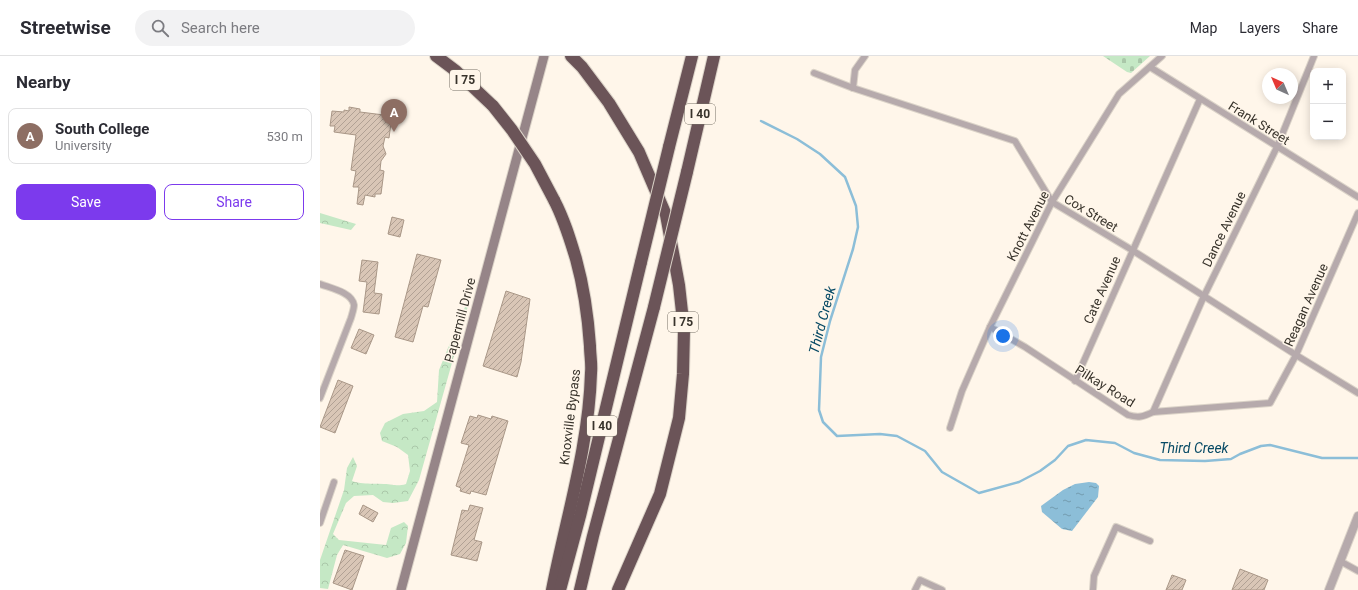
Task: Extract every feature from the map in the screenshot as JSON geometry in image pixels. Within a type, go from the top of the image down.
[{"type":"highway","name":"Knoxville Bypass","points":[[436,56],[456,71],[492,106],[512,130],[535,164],[561,212],[573,245],[582,283],[588,318],[592,372],[583,444],[552,590]]},
{"type":"highway","name":"I 75","points":[[571,56],[582,67],[609,103],[639,152],[666,215],[679,285],[684,330],[683,374],[679,418],[664,479],[660,494],[618,590]]},
{"type":"highway","name":"I 40","points":[[560,590],[580,516],[692,56]]},
{"type":"highway","name":"I 40","points":[[580,590],[654,307],[714,56]]},
{"type":"main road","name":"Papermill Drive","points":[[401,590],[544,56]]},
{"type":"street","points":[[853,88],[855,70],[865,56]]},
{"type":"street","name":"Knott Avenue","points":[[950,428],[962,391],[990,327],[1052,202],[1119,94],[1162,56]]},
{"type":"street","name":"Dance Avenue","points":[[1153,412],[1204,296],[1277,147],[1314,56]]},
{"type":"street","name":"Frank Street","points":[[1150,67],[1358,197]]},
{"type":"street","name":"Cox Street","points":[[814,73],[853,88],[1015,142],[1052,202],[1132,250],[1296,356],[1358,393]]},
{"type":"street","name":"Cate Avenue","points":[[1075,381],[1200,99]]},
{"type":"street","name":"Reagan Avenue","points":[[1270,403],[1296,356],[1358,213]]},
{"type":"street","points":[[320,284],[336,290],[350,298],[354,306],[351,318],[320,398]]},
{"type":"street","name":"Pilkay Road","points":[[990,327],[1025,347],[1128,415],[1135,417],[1143,417],[1153,412],[1270,403]]},
{"type":"street","points":[[320,523],[334,482]]},
{"type":"street","points":[[1329,590],[1358,516]]},
{"type":"street","points":[[1094,590],[1094,576],[1116,527],[1150,541]]},
{"type":"street","points":[[1340,561],[1358,572]]},
{"type":"street","points":[[915,590],[920,580],[942,590]]},
{"type":"green space","points":[[1103,56],[1150,56],[1131,73],[1127,72]]},
{"type":"green space","points":[[320,213],[356,224],[351,230],[320,223]]},
{"type":"green space","points":[[467,302],[468,306],[419,480],[408,501],[393,503],[383,502],[373,495],[354,496],[346,503],[333,534],[339,540],[386,545],[391,528],[404,522],[408,526],[406,543],[400,554],[387,558],[343,545],[337,555],[328,589],[320,588],[320,560],[344,490],[347,468],[353,457],[357,466],[352,481],[397,485],[406,484],[410,471],[408,455],[397,447],[382,441],[380,433],[385,423],[403,414],[424,411],[437,402],[439,370]]},
{"type":"water","points":[[1089,482],[1096,483],[1099,486],[1098,497],[1072,531],[1062,529],[1042,512],[1041,506],[1063,490],[1075,484]]},
{"type":"building","points":[[349,107],[360,109],[360,112],[392,116],[389,138],[385,137],[383,146],[386,154],[381,161],[380,170],[384,171],[381,194],[375,194],[375,197],[365,195],[363,205],[357,204],[359,187],[353,187],[356,171],[351,170],[356,135],[334,132],[335,126],[330,126],[332,111],[349,111]]},
{"type":"building","points":[[392,217],[404,220],[400,237],[388,234]]},
{"type":"building","points":[[417,254],[441,260],[428,307],[423,306],[413,342],[395,337]]},
{"type":"building","points":[[362,260],[378,262],[374,293],[382,294],[379,314],[363,312],[367,282],[359,281]]},
{"type":"building","points":[[506,291],[530,299],[521,362],[517,377],[483,366]]},
{"type":"building","points":[[359,329],[374,335],[366,354],[351,348]]},
{"type":"building","points":[[338,380],[353,386],[335,433],[320,427]]},
{"type":"building","points":[[478,415],[491,419],[492,416],[508,421],[486,495],[471,491],[470,494],[460,491],[461,488],[456,486],[469,445],[461,443],[470,416],[477,418]]},
{"type":"building","points":[[363,505],[378,513],[373,522],[359,514]]},
{"type":"building","points":[[470,505],[483,508],[474,540],[482,542],[477,561],[451,555],[462,510],[468,511]]},
{"type":"building","points":[[345,550],[364,556],[352,590],[333,583]]},
{"type":"building","points":[[1240,569],[1268,580],[1264,590],[1232,590]]},
{"type":"building","points":[[1172,575],[1186,580],[1182,590],[1166,590]]},
{"type":"waterway","name":"Third Creek","points":[[761,121],[797,139],[820,154],[845,177],[856,206],[858,227],[853,249],[830,321],[821,357],[819,410],[823,422],[837,436],[880,434],[897,436],[925,451],[942,472],[979,493],[1019,482],[1040,471],[1055,460],[1068,446],[1086,440],[1115,443],[1134,453],[1160,460],[1205,461],[1231,459],[1261,446],[1270,445],[1322,458],[1358,458]]},
{"type":"place","name":"South College","points":[[394,132]]}]
